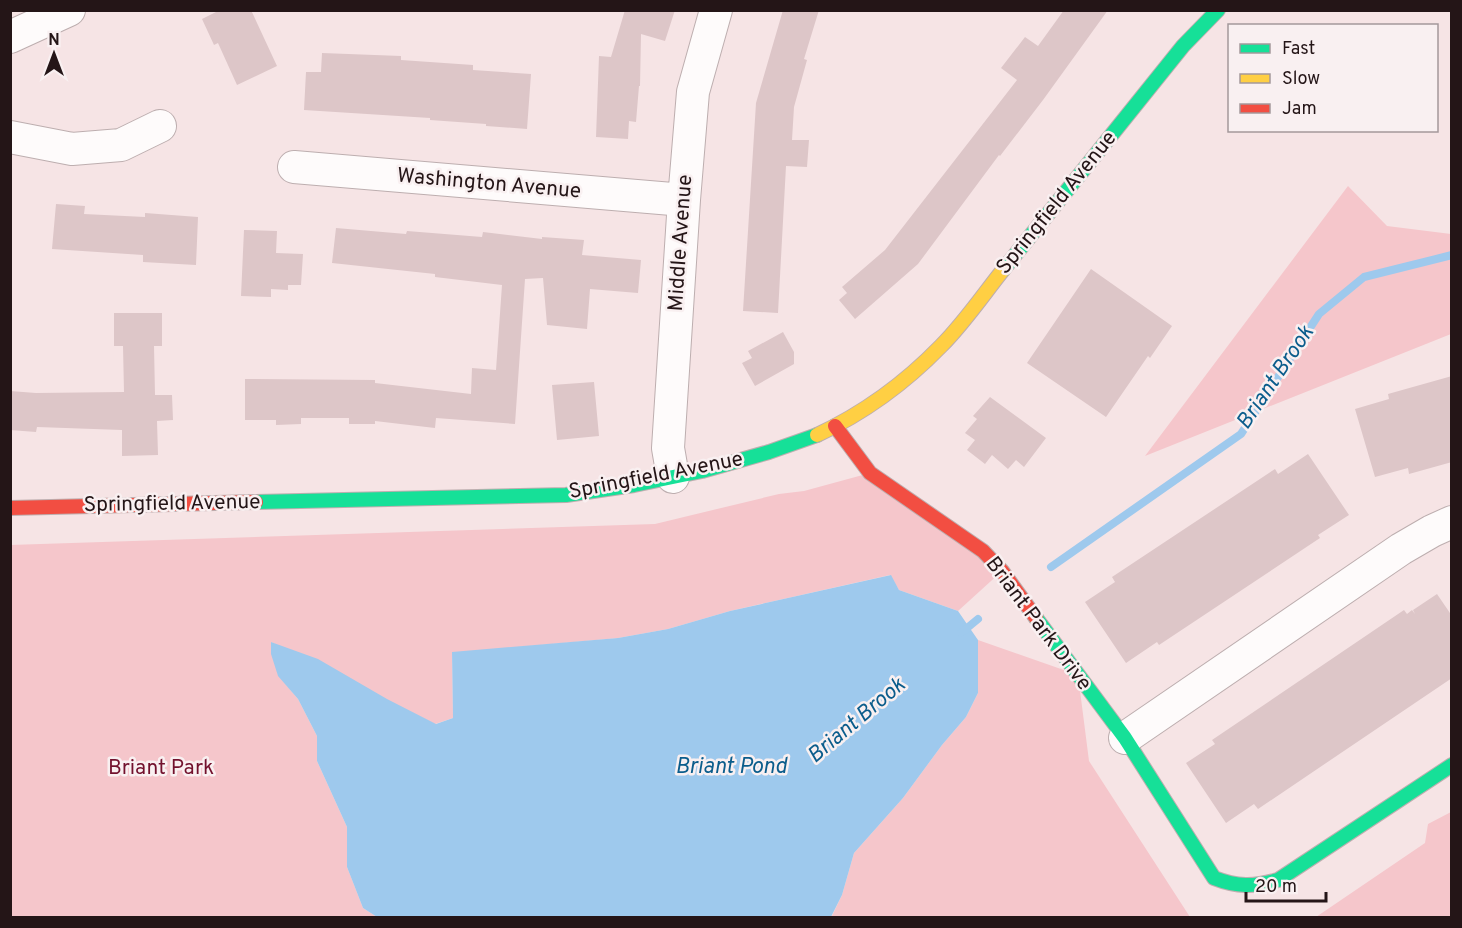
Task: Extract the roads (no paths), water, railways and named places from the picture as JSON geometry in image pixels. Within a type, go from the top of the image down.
[{"type":"main road","name":"Springfield Avenue","points":[[10,508],[566,495],[618,488],[716,469],[796,444],[866,408],[899,383],[942,345],[1184,46],[1218,10]]},
{"type":"main road","name":"Briant Park Drive","points":[[834,426],[870,473],[983,551],[1002,571],[1125,738],[1214,878],[1235,887],[1255,887],[1278,880],[1452,765]]},
{"type":"street","points":[[10,37],[69,10]]},
{"type":"street","name":"Middle Avenue","points":[[673,477],[668,448],[693,92],[716,10]]},
{"type":"street","points":[[10,137],[72,149],[122,145],[160,126]]},
{"type":"street","name":"Washington Avenue","points":[[294,167],[684,200]]},
{"type":"street","points":[[1125,738],[1401,549],[1452,522]]},
{"type":"water","name":"Briant Pond","points":[[891,575],[899,590],[958,611],[978,640],[978,693],[966,717],[903,798],[854,853],[842,895],[831,917],[377,917],[363,908],[347,867],[347,827],[317,761],[317,736],[298,699],[278,676],[271,654],[271,642],[318,659],[436,724],[453,718],[452,652],[618,638],[668,629],[730,611]]},
{"type":"waterway","name":"Briant Brook","points":[[1051,567],[1241,434],[1319,314],[1364,277],[1452,255]]},
{"type":"waterway","name":"Briant Brook","points":[[961,633],[978,619]]},
{"type":"park label","name":"Briant Park","points":[[161,768]]}]
